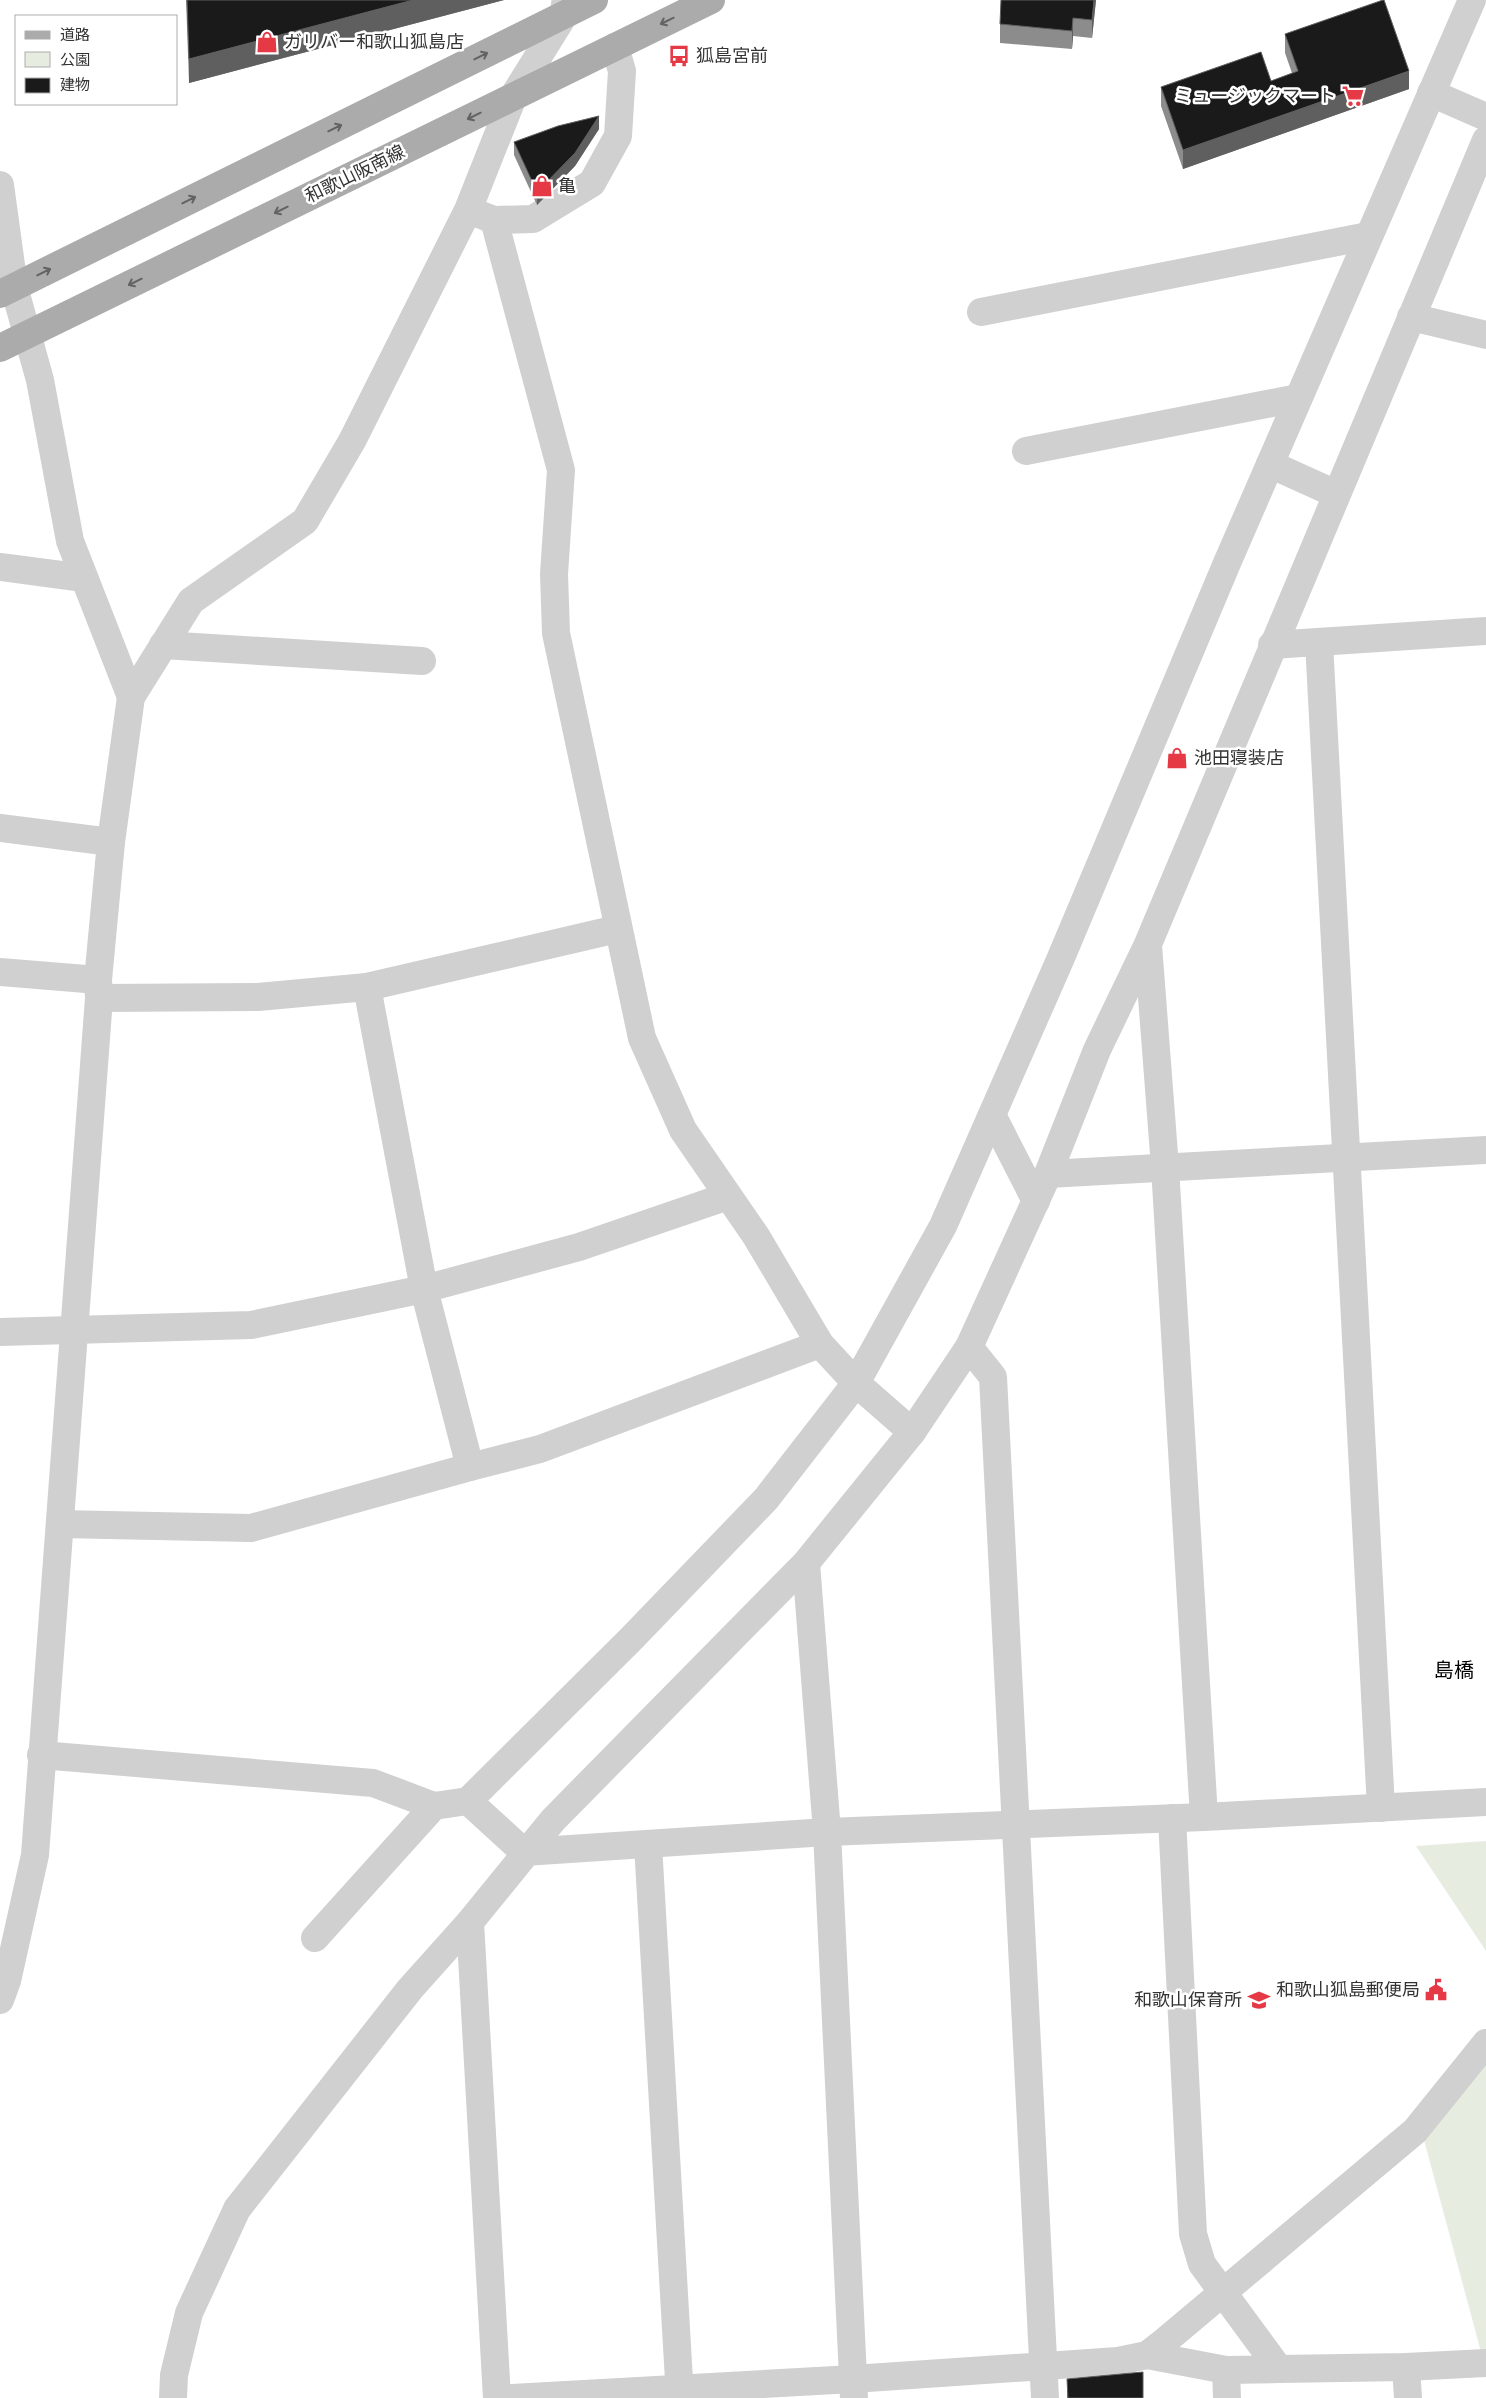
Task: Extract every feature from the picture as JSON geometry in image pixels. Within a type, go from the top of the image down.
[{"type":"main road","points":[[7,290],[565,7],[594,0]]},
{"type":"main road","name":"和歌山阪南線","points":[[0,348],[711,0]]},
{"type":"street","points":[[41,1755],[374,1783],[434,1806],[468,1801],[624,1646],[766,1499],[856,1383],[943,1226],[1298,398],[1472,0]]},
{"type":"street","points":[[0,2000],[7,1981],[35,1855],[111,842],[130,697],[191,601],[305,521],[352,441],[468,210],[513,97],[565,7]]},
{"type":"street","points":[[468,210],[494,220],[534,219],[592,183],[618,136],[622,71],[615,47]]},
{"type":"street","points":[[1431,93],[1486,117]]},
{"type":"street","points":[[173,2398],[174,2375],[189,2312],[237,2209],[410,1989],[470,1922],[524,1852],[553,1820],[806,1563],[912,1432],[969,1347],[1048,1174],[1097,1050],[1148,944],[1272,644],[1486,140]]},
{"type":"street","points":[[0,185],[7,290],[27,334],[40,380],[70,541],[130,697]]},
{"type":"street","points":[[494,220],[561,470],[554,574],[556,633],[617,929],[642,1038],[683,1130],[756,1236],[820,1344],[856,1383],[912,1432]]},
{"type":"street","points":[[981,312],[1368,236]]},
{"type":"street","points":[[1411,316],[1486,335]]},
{"type":"street","points":[[1026,451],[1298,398]]},
{"type":"street","points":[[1270,464],[1336,494]]},
{"type":"street","points":[[0,567],[84,578]]},
{"type":"street","points":[[1272,644],[1486,631]]},
{"type":"street","points":[[1319,642],[1380,1808]]},
{"type":"street","points":[[163,645],[422,661]]},
{"type":"street","points":[[0,828],[111,842]]},
{"type":"street","points":[[0,972],[99,989],[258,997],[367,987],[617,929]]},
{"type":"street","points":[[1148,944],[1165,1167],[1204,1817]]},
{"type":"street","points":[[367,987],[424,1289],[470,1467]]},
{"type":"street","points":[[992,1115],[1036,1201]]},
{"type":"street","points":[[1048,1174],[1486,1150]]},
{"type":"street","points":[[0,1332],[251,1325],[424,1289],[579,1247],[728,1196]]},
{"type":"street","points":[[60,1524],[251,1528],[540,1448],[820,1344]]},
{"type":"street","points":[[969,1347],[993,1377],[1045,2398]]},
{"type":"street","points":[[806,1563],[827,1832],[854,2389]]},
{"type":"street","points":[[468,1801],[524,1852],[827,1832],[1204,1817],[1486,1802]]},
{"type":"street","points":[[315,1938],[434,1806]]},
{"type":"street","points":[[1172,1818],[1193,2234],[1202,2264],[1279,2369]]},
{"type":"street","points":[[648,1844],[679,2393]]},
{"type":"street","points":[[470,1922],[497,2398]]},
{"type":"street","points":[[1147,2355],[1415,2131],[1486,2043]]},
{"type":"street","points":[[512,2398],[854,2389],[1044,2366],[1118,2361],[1147,2355],[1226,2370],[1406,2367],[1486,2363]]},
{"type":"street","points":[[1406,2367],[1408,2398]]},
{"type":"street","points":[[1226,2370],[1227,2398]]},
{"type":"green space","points":[[1486,1841],[1486,1951],[1416,1846]]},
{"type":"green space","points":[[1486,2042],[1486,2363],[1484,2363],[1420,2125]]},
{"type":"building","points":[[187,0],[413,0],[189,59]]},
{"type":"building","points":[[1001,0],[1094,0],[1092,20],[1073,18],[1072,31],[1000,24]]},
{"type":"building","points":[[1384,0],[1409,71],[1183,150],[1161,87],[1261,52],[1271,81],[1298,71],[1285,34]]},
{"type":"building","name":"亀","points":[[599,116],[575,153],[537,192],[514,142],[558,126]]},
{"type":"building","points":[[1143,2372],[1143,2398],[1068,2398],[1067,2379]]},
{"type":"place","name":"ガリバー和歌山狐島店","points":[[267,42]]},
{"type":"place","name":"狐島宮前","points":[[679,56]]},
{"type":"place","name":"ミュージックマート","points":[[1353,96]]},
{"type":"place","name":"亀","points":[[542,186]]},
{"type":"place","name":"池田寝装店","points":[[1177,758]]},
{"type":"place","name":"和歌山狐島郵便局","points":[[1436,1990]]},
{"type":"place","name":"和歌山保育所","points":[[1259,2000]]},
{"type":"district","name":"島橋","points":[[1454,1670]]}]
